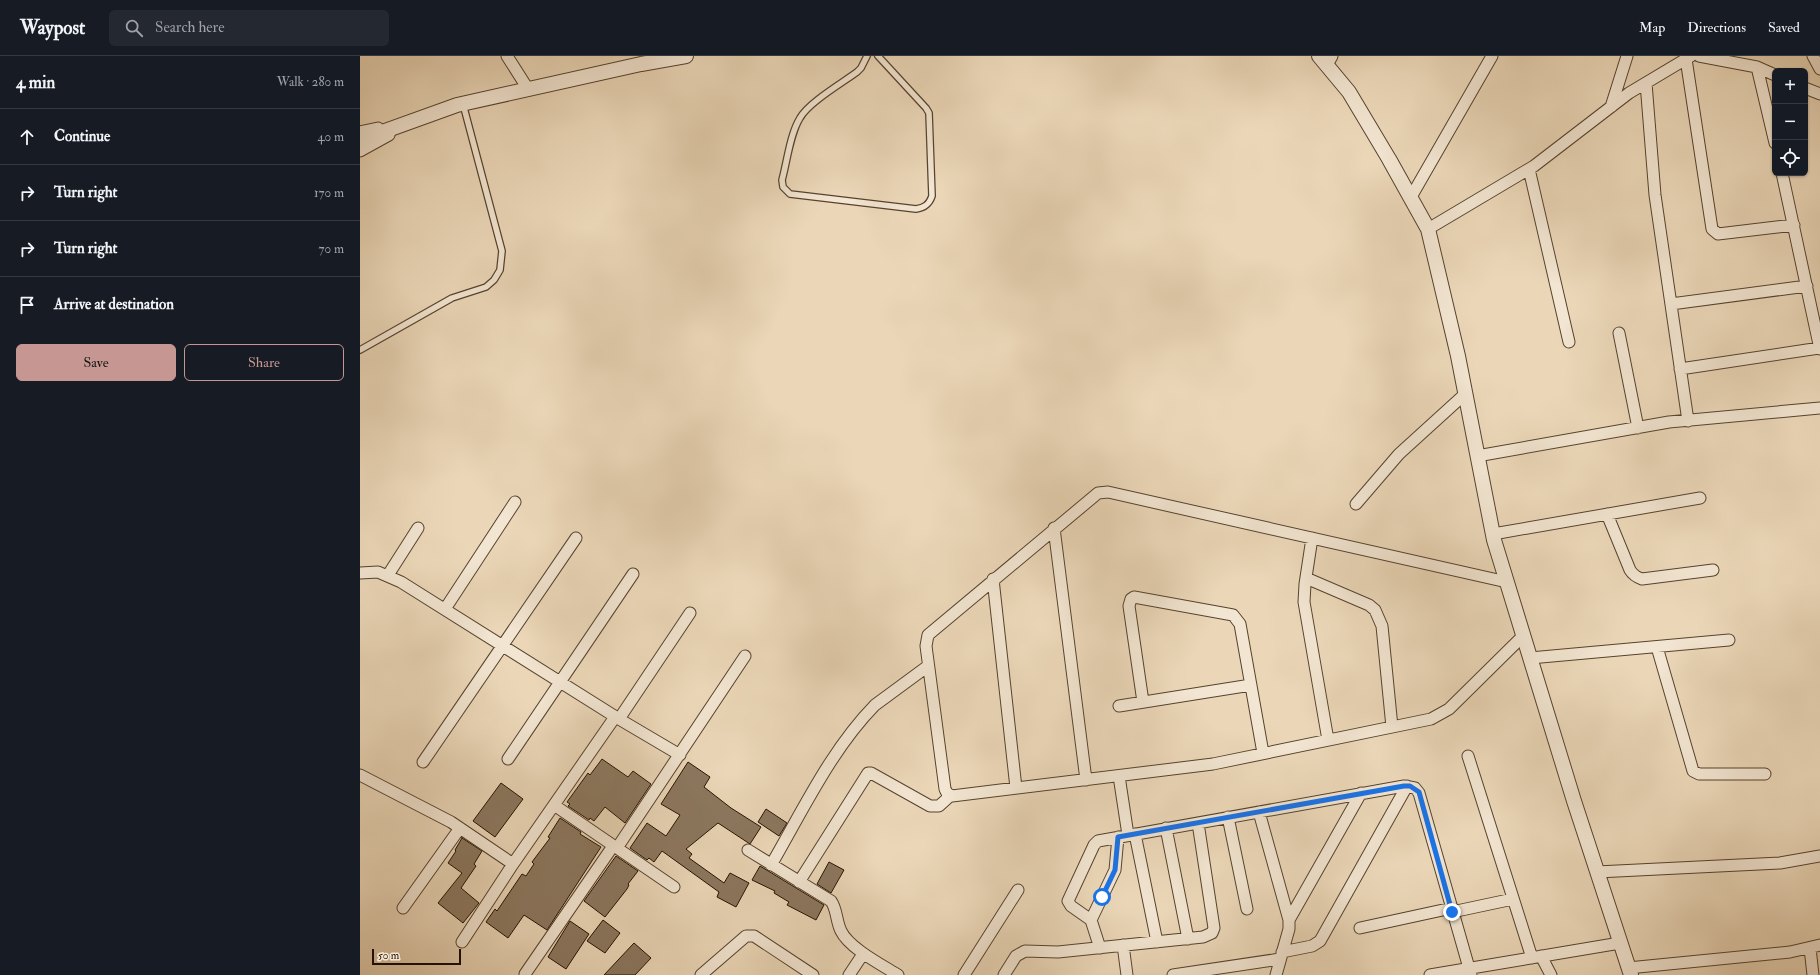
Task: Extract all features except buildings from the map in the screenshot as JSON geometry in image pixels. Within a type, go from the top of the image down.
[{"type":"street","points":[[507,56],[528,89]]},
{"type":"street","points":[[360,140],[463,104],[657,58],[686,56]]},
{"type":"street","points":[[1411,197],[1492,56]]},
{"type":"street","points":[[1611,107],[1627,56]]},
{"type":"street","points":[[1705,56],[1757,67],[1772,74]]},
{"type":"street","points":[[1813,56],[1820,69]]},
{"type":"street","points":[[1428,229],[1529,169],[1611,107],[1646,83],[1688,58],[1712,229],[1718,234],[1794,225]]},
{"type":"street","points":[[1326,59],[1349,92],[1411,197],[1428,229],[1465,394],[1493,534],[1523,636],[1630,972],[1790,952],[1815,946],[1813,975]]},
{"type":"street","points":[[1757,67],[1774,140]]},
{"type":"street","points":[[1646,83],[1655,195],[1688,421]]},
{"type":"street","points":[[1808,89],[1820,94]]},
{"type":"street","points":[[360,132],[416,120]]},
{"type":"street","points":[[360,151],[416,120]]},
{"type":"street","points":[[1529,169],[1569,342]]},
{"type":"street","points":[[1680,369],[1820,348],[1783,176]]},
{"type":"street","points":[[1671,304],[1807,286]]},
{"type":"street","points":[[1619,333],[1638,428]]},
{"type":"street","points":[[1356,504],[1399,454],[1465,394]]},
{"type":"street","points":[[1478,456],[1638,428],[1688,421],[1820,408]]},
{"type":"street","points":[[950,796],[945,789],[928,666],[926,646],[928,635],[1093,495],[1103,492],[1507,582]]},
{"type":"street","points":[[1493,534],[1700,498]]},
{"type":"street","points":[[445,609],[515,502]]},
{"type":"street","points":[[1608,514],[1630,570],[1633,575],[1638,578],[1642,579],[1713,570]]},
{"type":"street","points":[[388,575],[418,528]]},
{"type":"street","points":[[1054,528],[1086,780]]},
{"type":"street","points":[[423,762],[576,538]]},
{"type":"street","points":[[1312,538],[1304,602],[1328,740]]},
{"type":"street","points":[[360,573],[378,572],[402,582],[617,718],[680,755]]},
{"type":"street","points":[[508,759],[633,574]]},
{"type":"street","points":[[1306,578],[1369,605],[1376,610],[1382,626],[1392,727]]},
{"type":"street","points":[[993,579],[1016,788]]},
{"type":"street","points":[[1143,702],[1129,606],[1131,599],[1134,597],[1233,615],[1240,624],[1263,753]]},
{"type":"street","points":[[462,942],[513,864],[690,613]]},
{"type":"street","points":[[799,882],[868,773],[871,773],[930,806],[939,806],[950,796],[1213,764],[1431,719],[1443,714],[1523,636]]},
{"type":"street","points":[[1530,658],[1729,640]]},
{"type":"street","points":[[1657,647],[1693,771],[1699,774],[1764,774]]},
{"type":"street","points":[[525,974],[680,755],[745,656]]},
{"type":"street","points":[[771,864],[837,753],[864,718],[875,705],[928,666]]},
{"type":"street","points":[[1119,706],[1251,685]]},
{"type":"street","points":[[1468,756],[1513,899],[1536,957],[1551,975]]},
{"type":"street","points":[[360,775],[445,818],[513,864]]},
{"type":"street","points":[[1119,776],[1127,835],[1157,942]]},
{"type":"street","points":[[1173,975],[1281,956],[1312,946],[1320,940],[1407,786]]},
{"type":"street","points":[[1100,948],[1091,920],[1069,904],[1068,899],[1094,845],[1102,840],[1407,786],[1415,788],[1419,792],[1470,972]]},
{"type":"street","points":[[1289,920],[1361,793]]},
{"type":"street","points":[[554,805],[674,887]]},
{"type":"street","points":[[1259,812],[1289,920],[1289,929],[1276,975]]},
{"type":"street","points":[[1228,817],[1247,909]]},
{"type":"street","points":[[1004,975],[1016,956],[1026,951],[1058,952],[1100,948],[1188,939],[1208,936],[1212,933],[1214,928],[1198,823]]},
{"type":"street","points":[[403,908],[460,828]]},
{"type":"street","points":[[1166,828],[1188,939]]},
{"type":"street","points":[[1091,920],[1115,870],[1127,835]]},
{"type":"street","points":[[748,850],[831,901],[844,936],[863,954],[898,975]]},
{"type":"street","points":[[1597,872],[1780,863],[1820,856]]},
{"type":"street","points":[[964,975],[1018,890]]},
{"type":"street","points":[[1360,928],[1513,899]]},
{"type":"street","points":[[701,975],[746,936],[750,935],[754,936],[813,975]]},
{"type":"street","points":[[1430,975],[1470,972],[1536,957],[1620,943]]},
{"type":"street","points":[[1123,945],[1127,975]]},
{"type":"street","points":[[849,975],[863,954]]},
{"type":"lane","points":[[867,56],[861,68],[857,72],[806,110],[800,118],[795,127],[782,180],[783,187],[790,194],[916,209],[923,208],[930,201],[932,196],[929,113],[878,56]]},
{"type":"lane","points":[[360,350],[452,298],[486,287],[494,280],[500,270],[502,251],[463,104]]},
{"type":"route","points":[[1102,897],[1115,870],[1118,837],[1410,786],[1419,792],[1452,912]]}]
